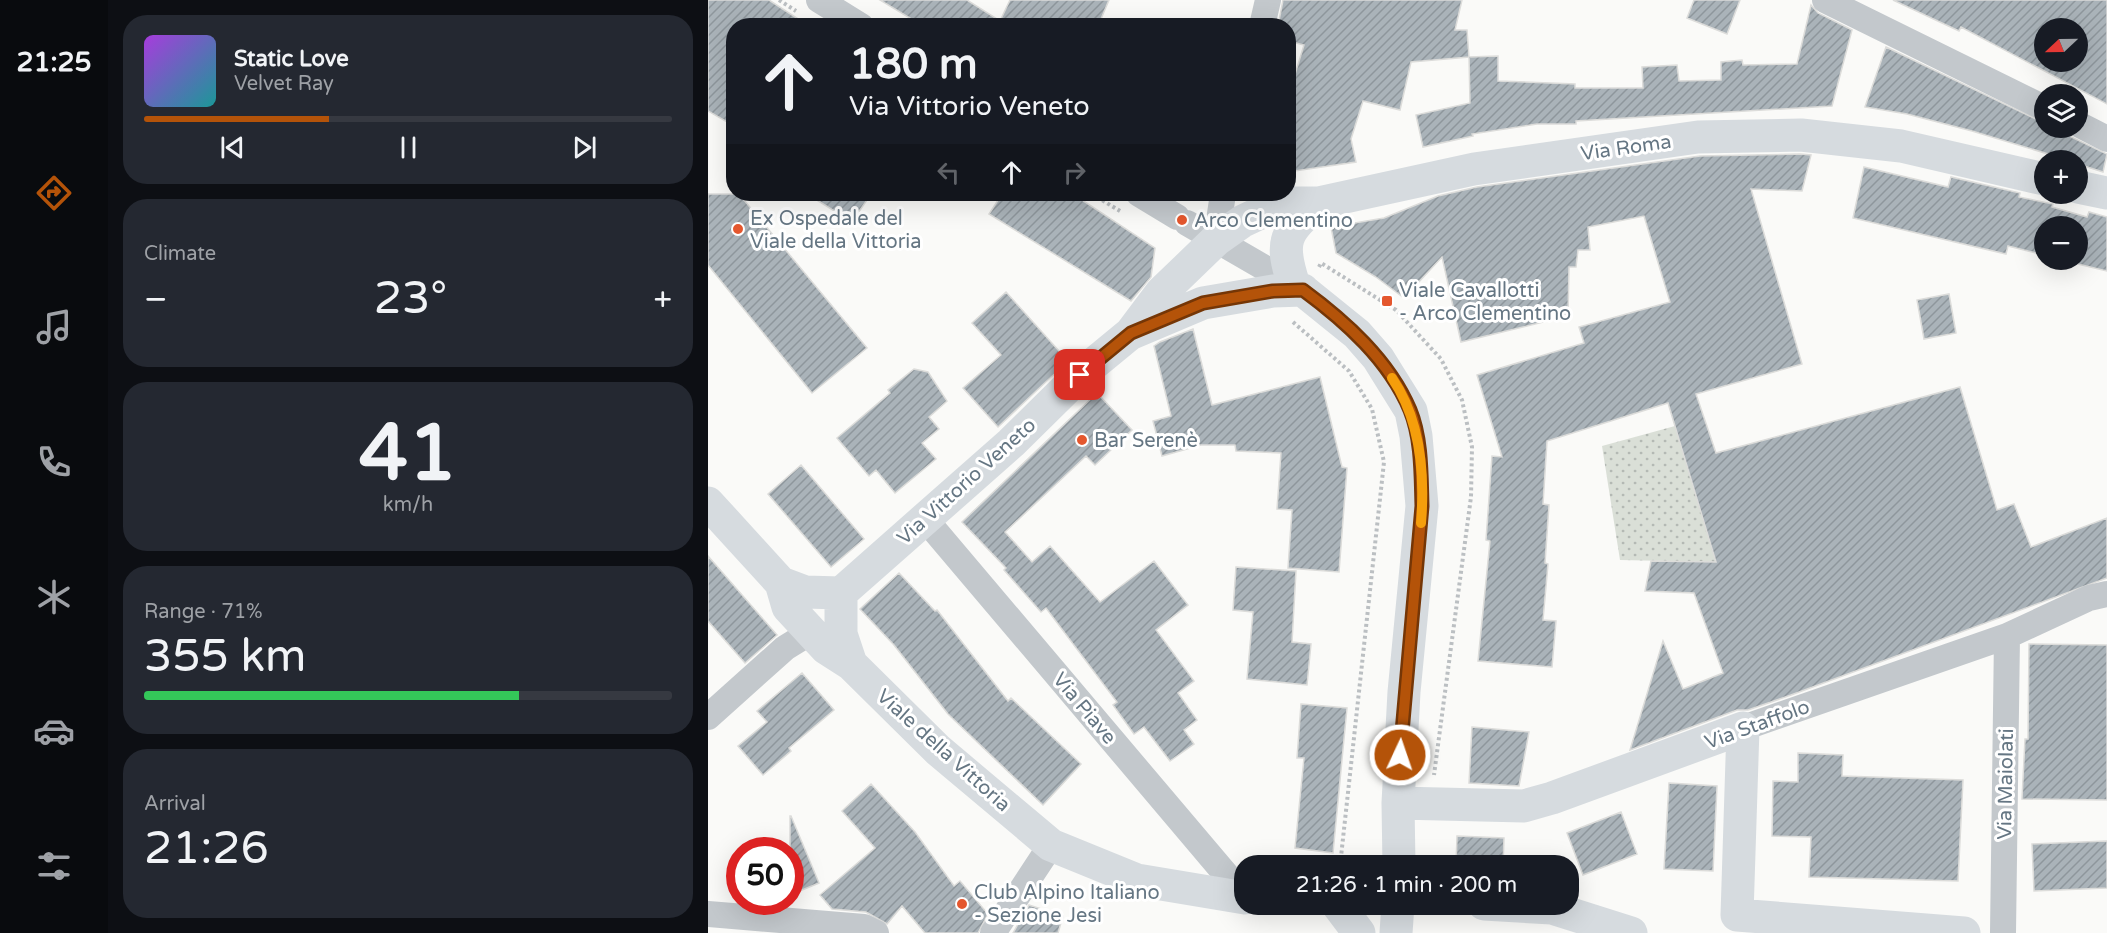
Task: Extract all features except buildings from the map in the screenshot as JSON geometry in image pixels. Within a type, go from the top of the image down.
[{"type":"main road","name":"Via Roma","points":[[1216,240],[1243,221],[1287,203],[1318,203],[1474,169],[1698,137],[1801,135],[1902,146],[2034,177]]},
{"type":"main road","points":[[2088,189],[2107,193]]},
{"type":"main road","points":[[1318,203],[1292,226],[1288,236],[1288,269],[1298,288],[1357,334],[1378,358],[1411,411],[1416,436],[1422,506],[1404,693],[1398,810],[1399,855]]},
{"type":"main road","name":"Via Vittorio Veneto","points":[[841,593],[1011,443],[1080,375],[1131,333],[1161,293],[1216,240]]},
{"type":"main road","points":[[1131,333],[1203,303],[1298,288]]},
{"type":"main road","name":"Viale della Vittoria","points":[[708,503],[781,583],[788,607],[826,648],[851,664],[938,750],[1051,845],[1137,880],[1234,896]]},
{"type":"main road","points":[[781,583],[805,592],[841,593],[841,634],[851,664]]},
{"type":"main road","points":[[1743,728],[1737,924],[1964,933]]},
{"type":"main road","name":"Via Staffolo","points":[[1398,810],[1524,806],[1552,798],[1743,728]]},
{"type":"main road","points":[[1384,855],[1398,810]]},
{"type":"main road","points":[[1346,915],[1359,933]]},
{"type":"main road","points":[[1396,933],[1397,915]]},
{"type":"main road","points":[[1574,915],[1631,933]]},
{"type":"street","points":[[819,0],[848,18]]},
{"type":"street","points":[[1264,18],[1268,0]]},
{"type":"street","points":[[1825,0],[2034,103]]},
{"type":"street","points":[[2088,129],[2107,139]]},
{"type":"street","points":[[1151,201],[1298,288]]},
{"type":"street","points":[[1216,240],[1222,201]]},
{"type":"street","name":"Via Piave","points":[[925,519],[1234,885]]},
{"type":"street","name":"Via Staffolo","points":[[1743,728],[2007,636],[2088,598],[2107,594]]},
{"type":"street","points":[[708,717],[785,648],[811,632]]},
{"type":"street","name":"Via Maiolati","points":[[2003,933],[2007,636]]},
{"type":"street","points":[[993,933],[1051,845]]},
{"type":"street","points":[[708,914],[864,927],[876,933]]},
{"type":"shaded area","points":[[1675,426],[1716,562],[1620,560],[1602,446]]},
{"type":"slow traffic","points":[[1392,378],[1411,411],[1416,436],[1421,469],[1421,523]]},
{"type":"place","name":"Arco Clementino","points":[[1182,220]]},
{"type":"place","name":"Ex Ospedale del Viale della Vittoria","points":[[738,229]]},
{"type":"place","name":"Viale Cavallotti - Arco Clementino","points":[[1387,301]]},
{"type":"place","name":"Bar Serenè","points":[[1082,440]]},
{"type":"place","name":"Club Alpino Italiano - Sezione Jesi","points":[[962,904]]},
{"type":"route","points":[[1080,375],[1131,333],[1203,303],[1273,291],[1303,290],[1357,334],[1378,358],[1397,385],[1411,411],[1421,469],[1422,506],[1400,755]]}]
